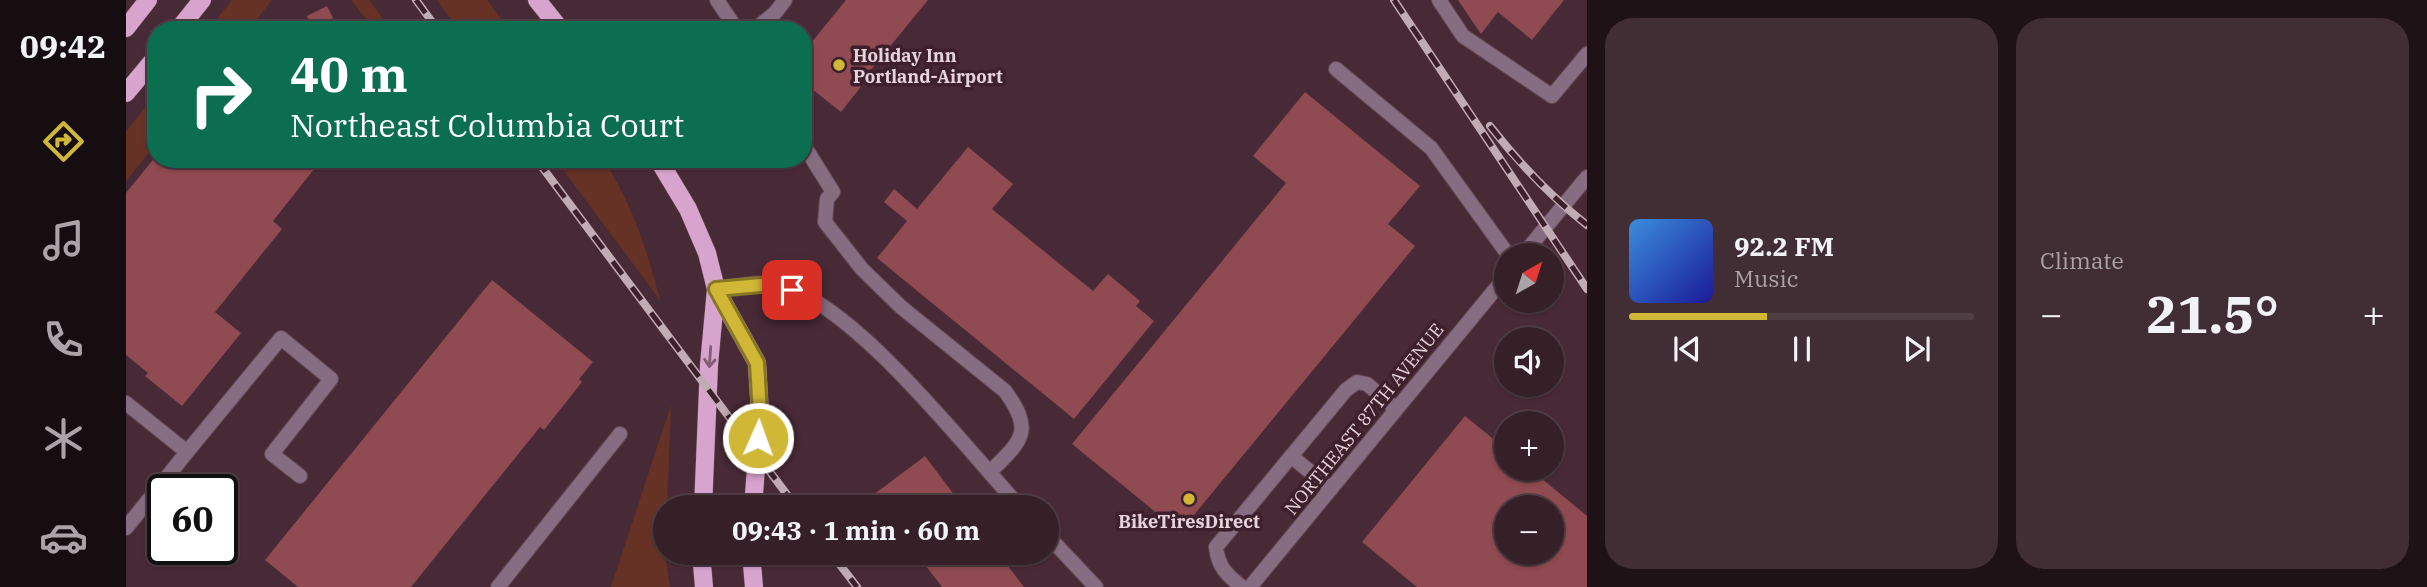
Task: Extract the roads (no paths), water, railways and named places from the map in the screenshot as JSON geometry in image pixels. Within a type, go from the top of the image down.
[{"type":"main road","points":[[126,28],[148,0]]},
{"type":"main road","points":[[185,21],[202,0]]},
{"type":"main road","points":[[537,0],[554,21]]},
{"type":"main road","points":[[126,93],[147,68]]},
{"type":"main road","points":[[663,168],[688,209],[707,253],[716,289],[757,363],[760,414],[754,495]]},
{"type":"main road","points":[[704,495],[709,365],[716,289]]},
{"type":"main road","points":[[702,565],[704,587]]},
{"type":"main road","points":[[752,565],[754,587]]},
{"type":"street","points":[[717,0],[731,21]]},
{"type":"street","points":[[765,21],[785,0]]},
{"type":"street","points":[[1439,0],[1463,36],[1552,96],[1587,54]]},
{"type":"street","points":[[1336,69],[1431,148],[1500,243]]},
{"type":"street","points":[[812,158],[834,192],[827,199],[825,222],[836,239],[889,296],[1005,391],[1015,404],[1023,428],[1020,441],[990,472]]},
{"type":"street","points":[[1533,243],[1587,177]]},
{"type":"street","points":[[716,289],[772,284],[792,290],[837,316],[915,390],[1010,495]]},
{"type":"street","name":"NORTHEAST 87TH AVENUE","points":[[1250,587],[1494,291]]},
{"type":"street","points":[[126,528],[281,338],[331,379],[272,454],[300,475]]},
{"type":"street","points":[[1242,587],[1226,574],[1218,563],[1216,547],[1346,390],[1357,382],[1367,384],[1396,409]]},
{"type":"street","points":[[126,403],[187,452]]},
{"type":"street","points":[[498,587],[620,434]]},
{"type":"street","points":[[1291,456],[1331,489]]},
{"type":"street","points":[[1059,548],[1096,587]]},
{"type":"railway","points":[[416,0],[431,21]]},
{"type":"railway","points":[[1394,0],[1587,289]]},
{"type":"railway","points":[[1490,126],[1536,178],[1587,225]]},
{"type":"railway","points":[[543,168],[787,495]]},
{"type":"railway","points":[[840,565],[857,587]]},
{"type":"place","name":"Holiday Inn Portland-Airport","points":[[839,65]]},
{"type":"place","name":"BikeTiresDirect","points":[[1189,499]]}]
